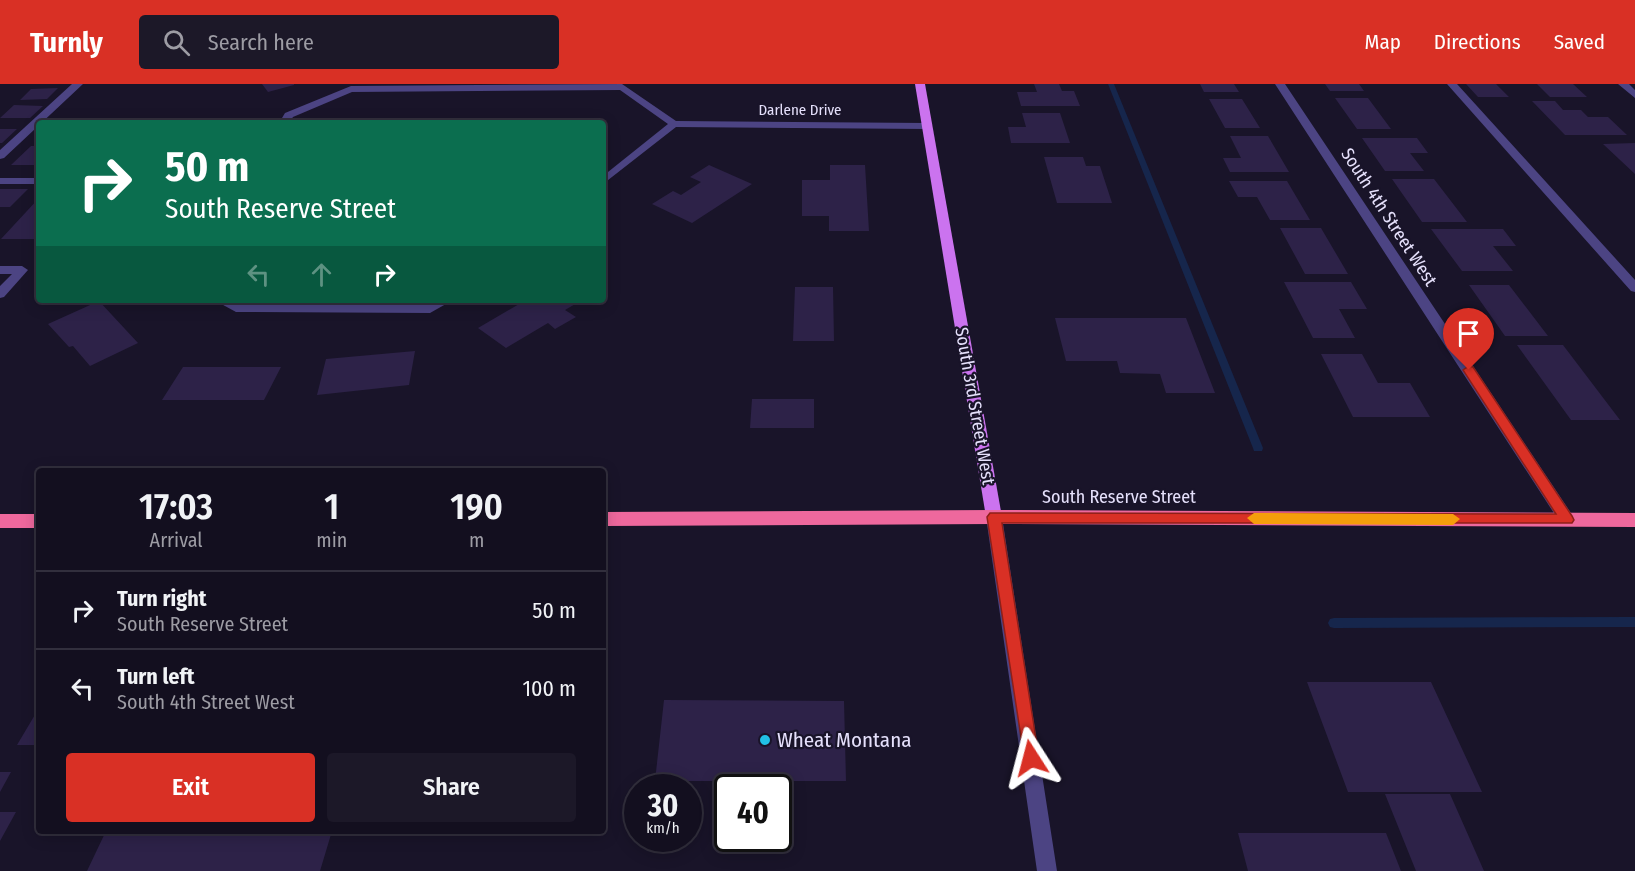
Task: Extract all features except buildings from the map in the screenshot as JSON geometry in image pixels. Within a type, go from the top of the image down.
[{"type":"highway","name":"South Reserve Street","points":[[606,519],[994,517],[1635,520]]},
{"type":"highway","points":[[0,521],[36,521]]},
{"type":"main road","name":"South 3rd Street West","points":[[920,84],[994,517]]},
{"type":"street","points":[[39,120],[78,84]]},
{"type":"street","name":"South 4th Street West","points":[[1280,84],[1567,520]]},
{"type":"street","points":[[1452,84],[1635,288]]},
{"type":"street","points":[[1623,84],[1635,95]]},
{"type":"street","points":[[286,120],[289,115],[351,89],[622,87],[674,124],[606,179]]},
{"type":"street","points":[[0,156],[36,123]]},
{"type":"street","name":"Darlene Drive","points":[[674,124],[927,126]]},
{"type":"street","points":[[0,181],[36,181]]},
{"type":"street","points":[[0,270],[22,270],[0,294]]},
{"type":"street","points":[[225,303],[236,308],[408,309],[430,309],[441,303]]},
{"type":"street","name":"South 3rd Street West","points":[[994,517],[1047,871]]},
{"type":"waterway","points":[[1111,84],[1258,448]]},
{"type":"waterway","points":[[1334,623],[1635,622]]},
{"type":"slow traffic","points":[[1254,518],[1453,519]]},
{"type":"place","name":"Wheat Montana","points":[[765,740]]},
{"type":"route","points":[[1031,758],[994,517],[1567,520],[1469,370]]}]
